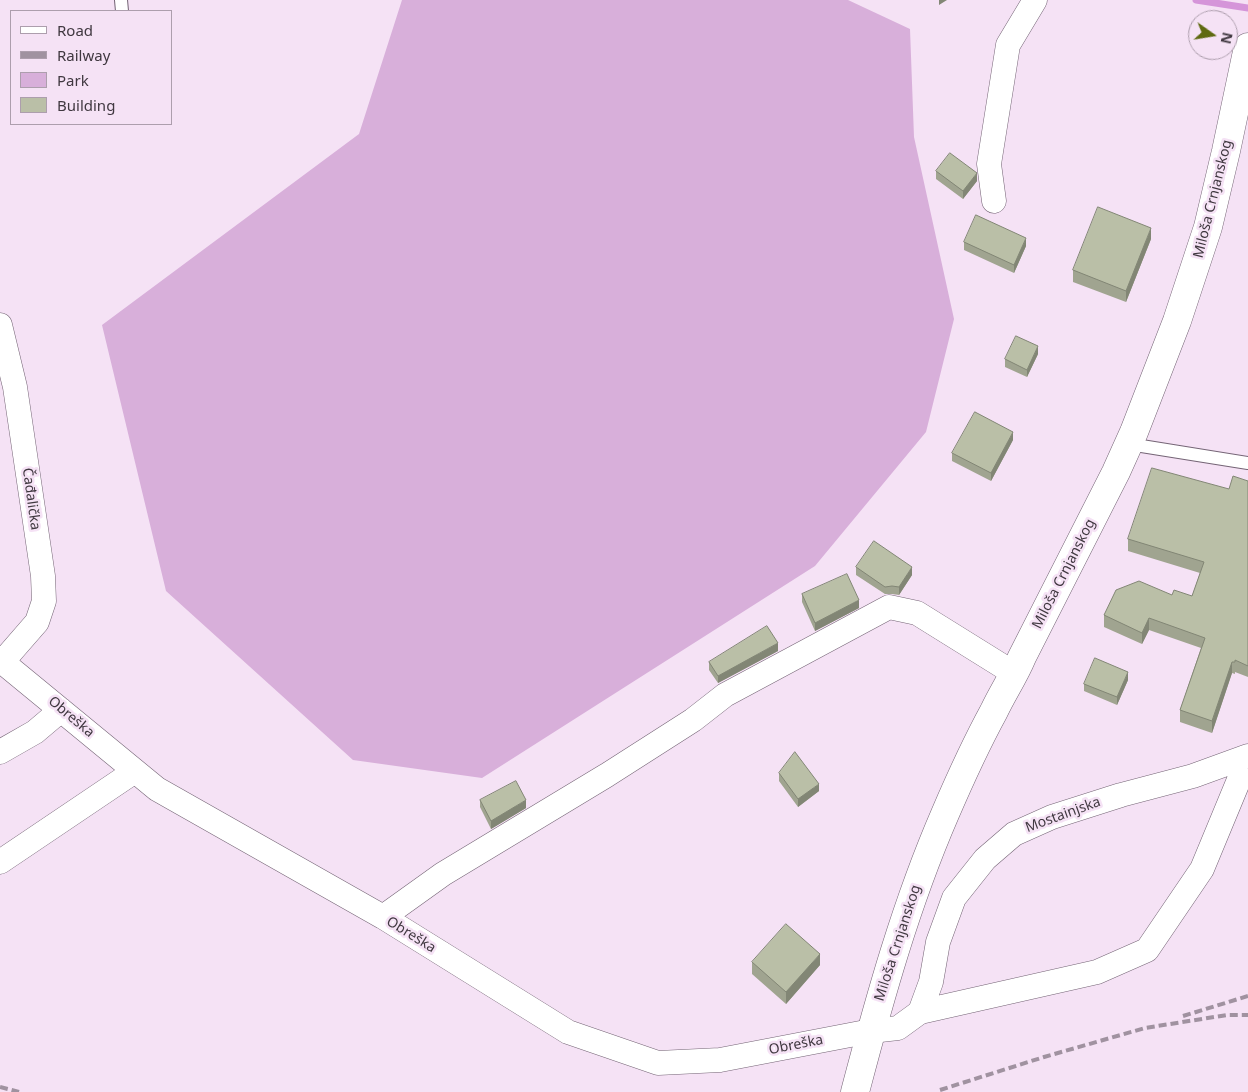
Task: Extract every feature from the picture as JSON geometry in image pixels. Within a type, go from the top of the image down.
[{"type":"main road","name":"Miloša Crnjanskog","points":[[855,1092],[896,946],[931,848],[970,758],[1129,444],[1177,321],[1203,242],[1225,159],[1248,48]]},
{"type":"street","points":[[994,201],[989,164],[1008,45],[1036,0]]},
{"type":"street","name":"Čađalička","points":[[0,325],[15,387],[43,576],[44,601],[38,622],[2,661]]},
{"type":"street","points":[[383,917],[443,874],[615,770],[693,720],[725,695],[889,607],[917,613],[1014,674]]},
{"type":"street","name":"Obreška","points":[[2,661],[158,789],[383,917],[568,1032],[658,1063],[720,1060],[871,1031]]},
{"type":"street","points":[[0,752],[35,732],[62,710]]},
{"type":"street","points":[[871,1031],[898,1028],[920,1012],[1097,972],[1147,950],[1202,869],[1248,757]]},
{"type":"street","name":"Mostainjska","points":[[920,1012],[931,982],[938,942],[954,898],[985,859],[1014,834],[1052,817],[1121,795],[1193,776],[1248,757]]},
{"type":"street","points":[[0,862],[135,771]]},
{"type":"lane","points":[[1129,444],[1248,463]]},
{"type":"green space","points":[[402,0],[848,0],[910,29],[914,137],[954,319],[926,432],[815,566],[482,778],[353,760],[166,591],[102,325],[359,134]]},
{"type":"building","points":[[950,153],[977,173],[963,191],[936,171]]},
{"type":"building","points":[[1098,207],[1151,228],[1126,291],[1073,270]]},
{"type":"building","points":[[976,215],[1026,238],[1014,265],[964,242]]},
{"type":"building","points":[[1016,336],[1038,346],[1027,370],[1005,359]]},
{"type":"building","points":[[975,412],[1013,432],[991,473],[952,453]]},
{"type":"building","points":[[1152,468],[1229,489],[1233,476],[1248,481],[1248,666],[1235,660],[1235,662],[1232,662],[1212,721],[1180,710],[1205,638],[1149,618],[1142,633],[1104,615],[1116,590],[1139,581],[1172,595],[1174,590],[1192,596],[1204,562],[1128,539]]},
{"type":"building","points":[[874,541],[912,567],[899,587],[885,587],[856,567]]},
{"type":"building","points":[[847,574],[859,600],[815,623],[802,594]]},
{"type":"building","points":[[767,626],[778,643],[718,676],[709,662]]},
{"type":"building","points":[[1095,658],[1128,672],[1117,697],[1084,684]]},
{"type":"building","points":[[795,752],[819,784],[798,799],[779,773]]},
{"type":"building","points":[[516,781],[526,800],[491,821],[480,800]]},
{"type":"building","points":[[786,924],[820,954],[786,992],[752,962]]},
{"type":"waterway","points":[[1196,0],[1248,8]]},
{"type":"railway","points":[[1183,1016],[1248,996]]},
{"type":"railway","points":[[940,1090],[1145,1028],[1227,1015],[1248,1015]]},
{"type":"railway","points":[[0,1087],[19,1092]]}]
